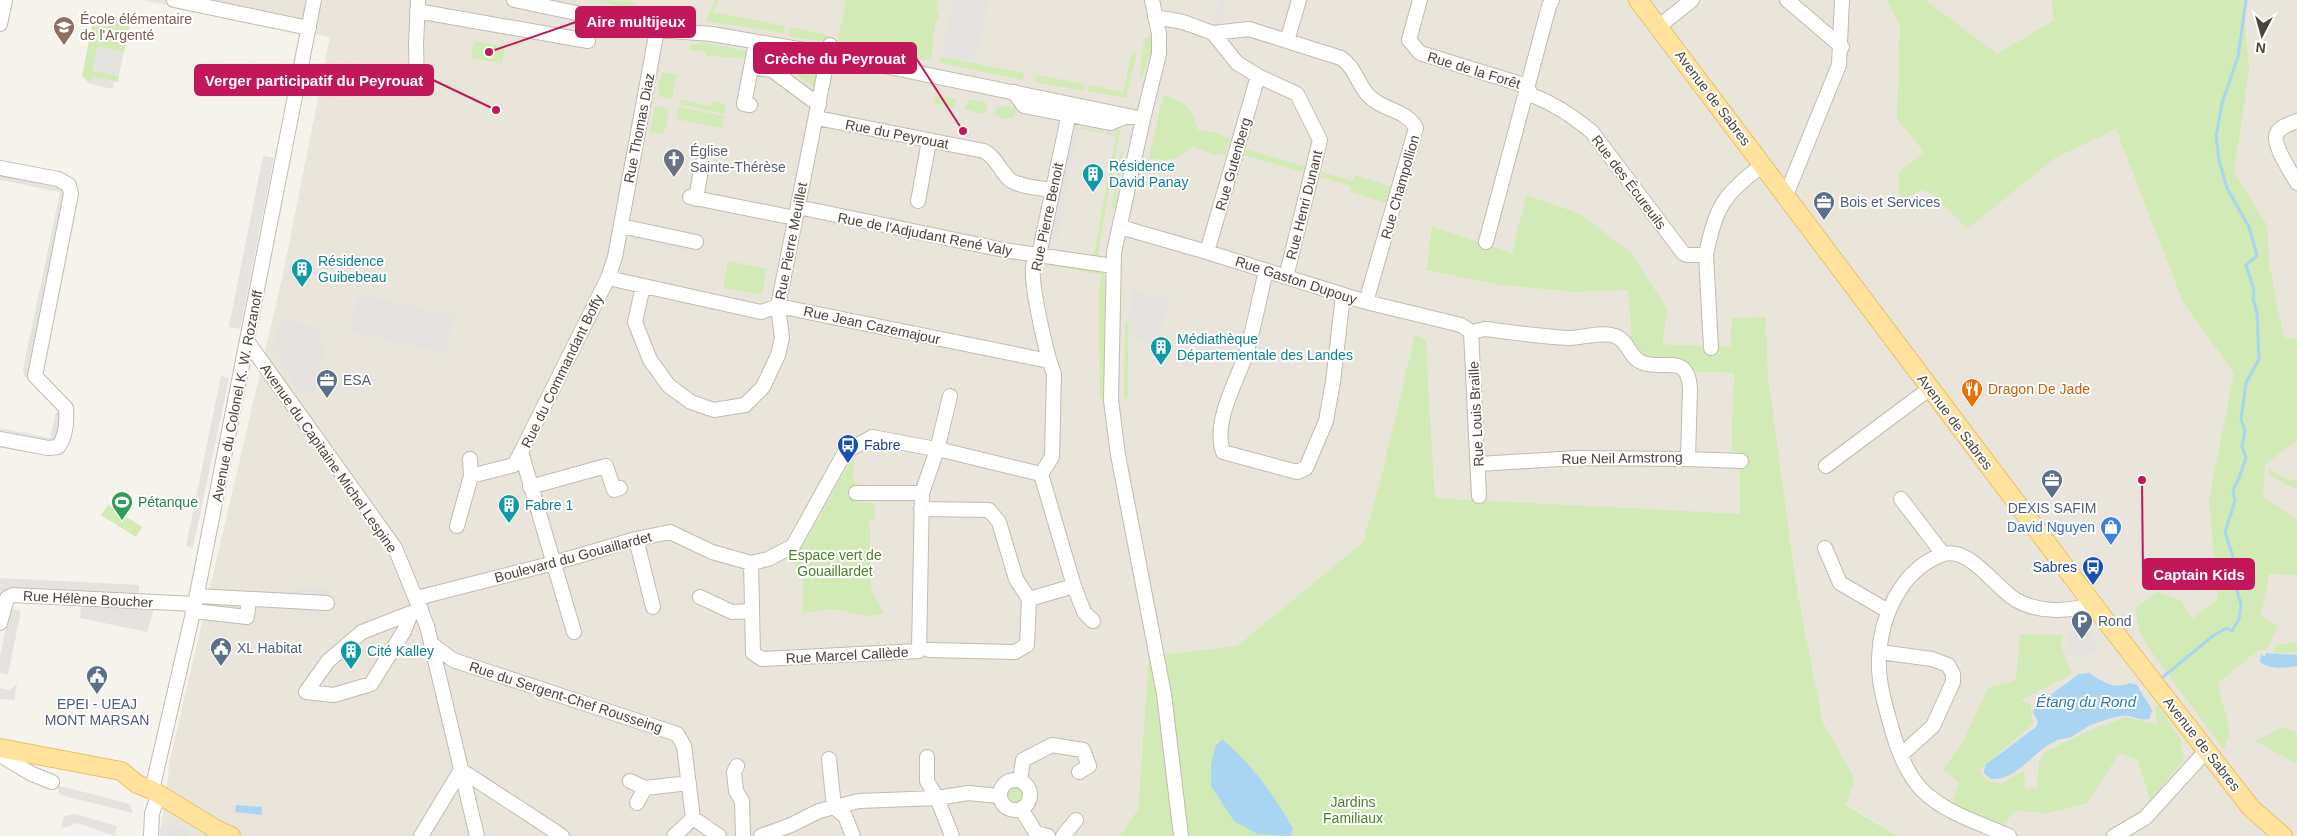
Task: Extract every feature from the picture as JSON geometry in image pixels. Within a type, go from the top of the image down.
[{"type":"main road","name":"Avenue de Sabres","points":[[1638,0],[2093,604],[2252,808],[2283,836]]},
{"type":"main road","points":[[0,748],[121,770],[137,784],[156,792],[217,830],[231,836]]},
{"type":"street","points":[[0,24],[5,0]]},
{"type":"street","points":[[174,0],[309,28]]},
{"type":"street","name":"Avenue du Colonel K. W. Rozanoff","points":[[151,836],[152,812],[314,0]]},
{"type":"street","points":[[514,0],[657,30],[712,34],[756,42],[830,50],[1014,92],[1070,109],[1142,119]]},
{"type":"street","points":[[1152,0],[1159,34],[1159,54],[1142,119],[1112,266],[1112,418],[1164,694],[1181,836]]},
{"type":"street","points":[[1287,41],[1299,0]]},
{"type":"street","name":"Rue de la Forêt","points":[[1420,0],[1409,40],[1420,53],[1527,86]]},
{"type":"street","points":[[1486,242],[1552,0]]},
{"type":"street","points":[[1658,27],[1692,0]]},
{"type":"street","points":[[1787,0],[1842,47]]},
{"type":"street","points":[[1786,195],[1840,65],[1842,0]]},
{"type":"street","points":[[417,86],[417,5],[588,41]]},
{"type":"street","name":"Rue Champollion","points":[[1155,17],[1182,22],[1213,33],[1249,29],[1341,58],[1350,64],[1368,95],[1378,103],[1406,116],[1416,128],[1366,302]]},
{"type":"street","name":"Rue Thomas Diaz","points":[[621,226],[657,30]]},
{"type":"street","name":"Rue Henri Dunant","points":[[1213,33],[1237,63],[1258,76],[1297,94],[1320,140],[1286,277]]},
{"type":"street","points":[[750,105],[744,104],[756,42]]},
{"type":"street","name":"Rue Pierre Meuillet","points":[[643,286],[634,322],[650,360],[669,386],[691,402],[714,410],[745,405],[763,387],[778,355],[782,338],[778,306],[830,50]]},
{"type":"street","name":"Rue du Peyrouat","points":[[751,66],[772,70],[818,112],[925,140],[984,150],[990,154],[1010,179],[1053,190]]},
{"type":"street","name":"Rue Gutenberg","points":[[1207,252],[1258,76]]},
{"type":"street","name":"Rue des Écureuils","points":[[1527,86],[1531,95],[1543,99],[1592,132],[1683,253],[1687,255],[1706,255]]},
{"type":"street","name":"Rue Pierre Benoit","points":[[1040,474],[1052,457],[1054,374],[1049,361],[1034,282],[1034,262],[1039,255],[1070,109]]},
{"type":"street","points":[[2297,121],[2281,128],[2276,134],[2275,142],[2297,182]]},
{"type":"street","points":[[918,201],[925,140]]},
{"type":"street","name":"Rue de l'Adjudant René Valy","points":[[702,164],[693,198],[796,213],[1004,250],[1112,266]]},
{"type":"street","points":[[1711,348],[1706,255],[1715,216],[1729,194],[1744,178],[1763,165]]},
{"type":"street","points":[[0,168],[58,180],[69,185],[71,194],[35,376],[66,408],[67,421],[62,442],[58,447],[48,448],[0,439]]},
{"type":"street","points":[[621,226],[696,242]]},
{"type":"street","name":"Rue du Commandant Boffy","points":[[574,632],[521,452],[608,278],[615,258],[621,226]]},
{"type":"street","name":"Rue Gaston Dupouy","points":[[1120,227],[1366,302],[1462,325],[1471,332]]},
{"type":"street","points":[[1266,271],[1245,356],[1229,394],[1219,441],[1223,452],[1297,472],[1306,468],[1326,421],[1333,382],[1343,295]]},
{"type":"street","name":"Rue Jean Cazemajour","points":[[608,278],[761,312],[778,306],[1049,361]]},
{"type":"street","name":"Rue Neil Armstrong","points":[[1471,332],[1485,329],[1569,338],[1615,335],[1627,346],[1634,357],[1641,362],[1675,365],[1684,369],[1689,377],[1690,389],[1688,459],[1576,458],[1479,464]]},
{"type":"street","name":"Rue Louis Braille","points":[[1471,332],[1480,496]]},
{"type":"street","name":"Avenue du Capitaine Michel Lespine","points":[[247,342],[394,548],[432,644],[477,836]]},
{"type":"street","points":[[1826,466],[1930,389]]},
{"type":"street","name":"Rue Marcel Callède","points":[[751,563],[753,653],[762,659],[919,651],[922,493],[937,450],[950,396]]},
{"type":"street","points":[[751,563],[768,560],[793,546],[845,452],[872,437],[1040,474],[1074,586],[1084,612],[1093,621]]},
{"type":"street","points":[[471,476],[514,465],[521,452]]},
{"type":"street","points":[[457,526],[471,476],[470,459]]},
{"type":"street","points":[[1688,459],[1741,461]]},
{"type":"street","points":[[530,487],[606,466],[614,490],[620,488]]},
{"type":"street","points":[[856,493],[922,493]]},
{"type":"street","points":[[1901,498],[1943,554]]},
{"type":"street","points":[[921,509],[989,510],[999,522],[1016,580],[1029,599],[1027,645],[1015,652],[929,650]]},
{"type":"street","name":"Boulevard du Gouaillardet","points":[[416,606],[636,539],[670,532],[712,552],[751,563]]},
{"type":"street","points":[[636,539],[653,607]]},
{"type":"street","points":[[1825,548],[1840,583],[1888,611]]},
{"type":"street","points":[[2008,836],[1941,806],[1922,790],[1908,770],[1901,755],[1883,697],[1879,660],[1888,611],[1909,578],[1920,566],[1943,554],[1960,556],[1976,564],[2015,599],[2033,606],[2072,610],[2093,604]]},
{"type":"street","points":[[1029,599],[1074,586]]},
{"type":"street","name":"Rue Hélène Boucher","points":[[0,623],[7,598],[13,595],[195,604],[249,599],[327,604]]},
{"type":"street","points":[[700,597],[732,612],[751,612]]},
{"type":"street","points":[[416,606],[404,631],[371,684],[334,696],[306,692],[328,661],[362,632],[416,606]]},
{"type":"street","name":"Rue du Sergent-Chef Rousseing","points":[[432,644],[453,660],[677,734],[684,746],[693,818]]},
{"type":"street","points":[[1880,652],[1932,659],[1948,665],[1953,674],[1953,682],[1933,726],[1901,755]]},
{"type":"street","points":[[1020,780],[1023,760],[1052,745],[1082,750],[1089,766],[1079,772]]},
{"type":"street","points":[[2114,836],[2145,818],[2207,750]]},
{"type":"street","points":[[0,755],[32,774],[52,782]]},
{"type":"street","points":[[928,757],[927,780],[952,836]]},
{"type":"street","points":[[828,759],[834,807],[845,816],[853,836]]},
{"type":"street","points":[[737,766],[734,772],[736,791],[742,801],[744,836]]},
{"type":"street","points":[[421,836],[461,770],[562,836]]},
{"type":"street","points":[[1020,780],[1027,785],[1030,797],[1028,803],[1020,809],[1013,810],[1005,807],[999,796],[1004,783],[1020,780]]},
{"type":"street","points":[[630,781],[645,788],[689,782]]},
{"type":"street","points":[[637,803],[645,788]]},
{"type":"street","points":[[761,836],[792,830],[819,811],[859,801],[936,798],[968,793],[999,796]]},
{"type":"street","points":[[1020,809],[1036,832],[1048,836]]},
{"type":"street","points":[[1175,836],[1178,817]]},
{"type":"street","points":[[674,836],[693,818],[719,836]]},
{"type":"street","points":[[1063,836],[1076,820]]},
{"type":"shaded area","points":[[142,0],[2297,0],[2297,836],[1897,836],[1846,804],[1855,779],[1823,722],[1797,589],[1768,376],[1766,317],[1731,347],[1661,344],[1668,309],[1526,195],[1512,253],[1432,226],[1426,270],[1499,285],[1573,292],[1628,289],[1630,338],[1643,356],[1679,359],[1689,365],[1692,372],[1734,373],[1731,451],[1739,451],[1740,515],[1435,498],[1426,341],[1384,467],[1363,542],[1237,646],[1149,656],[1138,809],[1120,836],[160,836],[170,760],[283,274],[330,37]]},
{"type":"shaded area","points":[[626,0],[695,0],[693,13]]},
{"type":"shaded area","points":[[953,0],[989,0],[975,62],[942,57]]},
{"type":"shaded area","points":[[1220,0],[1227,0],[1219,23],[1212,21]]},
{"type":"shaded area","points":[[588,5],[633,14],[632,18],[587,9]]},
{"type":"shaded area","points":[[98,47],[124,52],[119,76],[93,70]]},
{"type":"shaded area","points":[[739,69],[748,71],[742,101],[733,99]]},
{"type":"shaded area","points":[[92,77],[114,81],[113,89],[90,84]]},
{"type":"shaded area","points":[[1073,120],[1112,127],[1116,133],[1113,135],[1111,132],[1103,133],[1101,129],[1098,132],[1092,128],[1088,130],[1086,127],[1079,128],[1057,243],[1048,241],[1071,127],[1078,128]]},
{"type":"shaded area","points":[[263,156],[274,158],[240,329],[229,327]]},
{"type":"shaded area","points":[[0,174],[61,186],[66,193],[29,379],[24,375],[23,369],[60,192],[0,180]]},
{"type":"shaded area","points":[[629,233],[696,247],[695,252],[628,239]]},
{"type":"shaded area","points":[[1132,289],[1169,300],[1156,347],[1128,337]]},
{"type":"shaded area","points":[[359,294],[454,316],[446,353],[350,332]]},
{"type":"shaded area","points":[[279,320],[322,328],[318,344],[325,347],[314,394],[307,392],[293,382],[278,359],[279,352],[273,350]]},
{"type":"shaded area","points":[[221,376],[229,378],[193,548],[186,546]]},
{"type":"shaded area","points":[[56,412],[59,412],[61,419],[57,439],[54,443],[0,434],[0,428],[50,438]]},
{"type":"shaded area","points":[[0,578],[139,585],[139,593],[18,589],[3,592],[0,598]]},
{"type":"shaded area","points":[[293,588],[330,589],[328,616],[301,615],[293,608]]},
{"type":"shaded area","points":[[81,606],[154,609],[147,632],[80,618]]},
{"type":"shaded area","points":[[10,608],[21,611],[8,675],[0,673],[0,656]]},
{"type":"shaded area","name":"Rond","points":[[2085,613],[2081,622],[2083,631],[2090,633],[2100,647],[2078,661],[2067,650],[2071,621],[2065,616]]},
{"type":"shaded area","points":[[17,684],[14,700],[0,699],[0,688],[9,690]]},
{"type":"shaded area","points":[[57,785],[130,804],[133,813],[60,795]]},
{"type":"shaded area","points":[[75,814],[117,826],[115,836],[77,823],[61,829],[64,816]]},
{"type":"shaded area","points":[[162,824],[189,831],[188,836],[159,834]]},
{"type":"green space","points":[[595,0],[636,2],[634,10]]},
{"type":"green space","points":[[715,0],[719,0],[713,12],[785,26],[784,34],[706,21]]},
{"type":"green space","points":[[846,0],[938,0],[936,9],[939,10],[939,17],[935,23],[931,61],[882,52],[884,46],[880,45],[878,52],[837,44]]},
{"type":"green space","points":[[1886,0],[1925,0],[1997,54],[2053,21],[2052,0],[2243,0],[2249,69],[2234,173],[2267,225],[2270,268],[2284,339],[2297,338],[2297,441],[2265,464],[2263,497],[2297,519],[2297,575],[2269,574],[2261,616],[2278,626],[2267,649],[2257,651],[2218,683],[2230,732],[2224,750],[2150,650],[2138,630],[2136,608],[2157,592],[2180,600],[2192,619],[2218,599],[2209,500],[2234,373],[2183,302],[2116,129],[2055,158],[1967,229],[1937,198],[1923,189],[1900,201],[1898,173],[1924,152],[1897,119],[1900,24]]},
{"type":"green space","points":[[128,17],[131,21],[124,52],[98,47],[93,70],[119,76],[118,82],[92,77],[90,84],[82,76],[92,25],[96,22]]},
{"type":"green space","points":[[790,27],[827,35],[825,42],[788,36]]},
{"type":"green space","points":[[1154,36],[1155,58],[1149,56],[1142,78],[1140,78],[1144,38]]},
{"type":"green space","points":[[475,41],[505,47],[502,64],[472,58],[473,52],[471,52]]},
{"type":"green space","points":[[700,42],[750,52],[749,58],[706,56],[706,52],[689,50],[691,44],[699,45]]},
{"type":"green space","points":[[1132,52],[1137,52],[1126,98],[1088,91],[1089,85],[1123,92]]},
{"type":"green space","points":[[942,57],[1024,73],[1023,80],[937,62]]},
{"type":"green space","points":[[754,60],[818,69],[815,88],[789,70],[753,65]]},
{"type":"green space","points":[[662,72],[677,75],[672,99],[657,96]]},
{"type":"green space","points":[[1036,75],[1085,84],[1084,91],[1035,82]]},
{"type":"green space","points":[[936,95],[956,99],[954,108],[940,104],[934,105]]},
{"type":"green space","points":[[1163,95],[1187,106],[1193,115],[1198,130],[1222,134],[1222,136],[1230,139],[1225,155],[1217,153],[1216,156],[1193,146],[1173,159],[1149,158]]},
{"type":"green space","points":[[680,99],[710,106],[711,101],[726,104],[724,114],[679,104]]},
{"type":"green space","points":[[969,99],[986,102],[986,113],[982,114],[964,109]]},
{"type":"green space","points":[[655,106],[669,109],[664,134],[650,132]]},
{"type":"green space","points":[[1000,106],[1016,107],[1014,117],[1004,119],[994,115],[996,108]]},
{"type":"green space","points":[[679,107],[724,116],[722,128],[676,119]]},
{"type":"green space","points":[[1073,120],[1085,127],[1111,127],[1118,128],[1120,131],[1097,259],[1093,258],[1116,136],[1071,127]]},
{"type":"green space","points":[[1242,148],[1307,167],[1306,173],[1240,154]]},
{"type":"green space","points":[[1121,151],[1123,151],[1115,209],[1111,208]]},
{"type":"green space","points":[[1322,172],[1353,181],[1355,175],[1392,187],[1387,203],[1350,192],[1351,186],[1320,177]]},
{"type":"green space","name":"Jardins Familiaux","points":[[1526,195],[1580,214],[1630,252],[1668,310],[1662,344],[1731,347],[1732,318],[1766,317],[1768,376],[1797,589],[1823,722],[1855,779],[1846,805],[1897,836],[1120,836],[1138,809],[1149,656],[1237,646],[1363,542],[1384,467],[1415,334],[1426,341],[1435,498],[1740,514],[1739,452],[1731,451],[1734,373],[1692,372],[1688,366],[1677,359],[1643,356],[1630,338],[1628,290],[1573,292],[1499,285],[1426,270],[1432,226],[1512,253]]},
{"type":"green space","points":[[728,261],[767,269],[762,295],[723,288]]},
{"type":"green space","points":[[1039,263],[1100,271],[1108,278],[1108,283],[1105,284],[1104,383],[1109,397],[1100,398],[1098,296],[1102,275]]},
{"type":"green space","points":[[1125,322],[1130,323],[1128,339],[1128,399],[1124,398]]},
{"type":"green space","name":"Espace vert de Gouaillardet","points":[[854,455],[853,481],[857,481],[856,493],[858,503],[874,503],[874,519],[870,520],[871,585],[872,591],[884,613],[869,616],[832,609],[803,613],[803,579],[790,557],[798,551],[807,539]]},
{"type":"green space","points":[[2268,469],[2291,481],[2297,478],[2297,490],[2268,474]]},
{"type":"green space","name":"Pétanque","points":[[108,505],[142,527],[136,537],[101,515]]},
{"type":"green space","points":[[2020,634],[2062,635],[2062,649],[2072,674],[2021,700],[2030,704],[2033,724],[1979,770],[1987,781],[2002,784],[2024,770],[2025,789],[2037,788],[2039,762],[2046,751],[2096,728],[2127,717],[2157,725],[2155,707],[2159,706],[2181,740],[2184,760],[2150,800],[2138,760],[2119,753],[2088,803],[2048,813],[2015,811],[2003,825],[1952,804],[1959,783],[1943,769],[1961,746],[1988,688],[2016,680]]},
{"type":"green space","points":[[2297,642],[2297,652],[2274,653],[2275,645]]},
{"type":"green space","points":[[2283,727],[2297,733],[2297,764],[2255,741]]},
{"type":"green space","points":[[1014,784],[1022,787],[1025,795],[1022,803],[1014,806],[1006,803],[1003,795],[1006,787]]},
{"type":"water","points":[[2266,653],[2297,655],[2297,666],[2278,668],[2264,665],[2260,662],[2261,654],[2265,657]]},
{"type":"water","name":"Étang du Rond","points":[[2089,673],[2104,682],[2114,685],[2119,686],[2130,683],[2137,685],[2152,710],[2150,718],[2143,719],[2125,715],[2104,720],[2087,727],[2071,737],[2059,739],[2047,746],[2010,775],[1991,779],[1984,773],[1985,765],[2036,727],[2038,722],[2033,713],[2035,706],[2079,674]]},
{"type":"water","points":[[1222,739],[1243,759],[1270,791],[1293,828],[1291,836],[1258,834],[1234,821],[1211,786],[1211,765],[1215,747]]},
{"type":"water","points":[[236,805],[262,807],[262,815],[235,812]]},
{"type":"waterway","points":[[2163,677],[2214,635],[2227,628],[2232,631],[2239,619],[2241,605],[2233,577],[2234,560],[2225,532],[2235,501],[2233,490],[2246,457],[2242,447],[2245,430],[2241,420],[2246,383],[2259,359],[2257,312],[2253,299],[2254,290],[2246,265],[2257,256],[2249,227],[2227,188],[2219,160],[2216,137],[2222,103],[2238,57],[2246,0]]},
{"type":"place","name":"École élémentaire de l'Argenté","points":[[64,46]]},
{"type":"place","name":"Aire multijeux","points":[[489,52]]},
{"type":"place","name":"Verger participatif du Peyrouat","points":[[496,110]]},
{"type":"place","name":"Crèche du Peyrouat","points":[[963,131]]},
{"type":"place","name":"Église Sainte-Thérèse","points":[[674,178]]},
{"type":"place","name":"Résidence David Panay","points":[[1093,193]]},
{"type":"place","name":"Bois et Services","points":[[1824,221]]},
{"type":"place","name":"Résidence Guibebeau","points":[[302,288]]},
{"type":"place","name":"Médiathèque Départementale des Landes","points":[[1161,366]]},
{"type":"place","name":"ESA","points":[[327,399]]},
{"type":"place","name":"Dragon De Jade","points":[[1972,408]]},
{"type":"place","name":"Fabre","points":[[848,464]]},
{"type":"place","name":"Captain Kids","points":[[2142,480]]},
{"type":"place","name":"DEXIS SAFIM","points":[[2052,499]]},
{"type":"place","name":"Pétanque","points":[[122,521]]},
{"type":"place","name":"Fabre 1","points":[[509,524]]},
{"type":"place","name":"David Nguyen","points":[[2111,546]]},
{"type":"place","name":"Sabres","points":[[2093,586]]},
{"type":"place","name":"Rond","points":[[2082,640]]},
{"type":"place","name":"XL Habitat","points":[[221,667]]},
{"type":"place","name":"Cité Kalley","points":[[351,670]]},
{"type":"place","name":"EPEI - UEAJ MONT MARSAN","points":[[97,695]]}]
